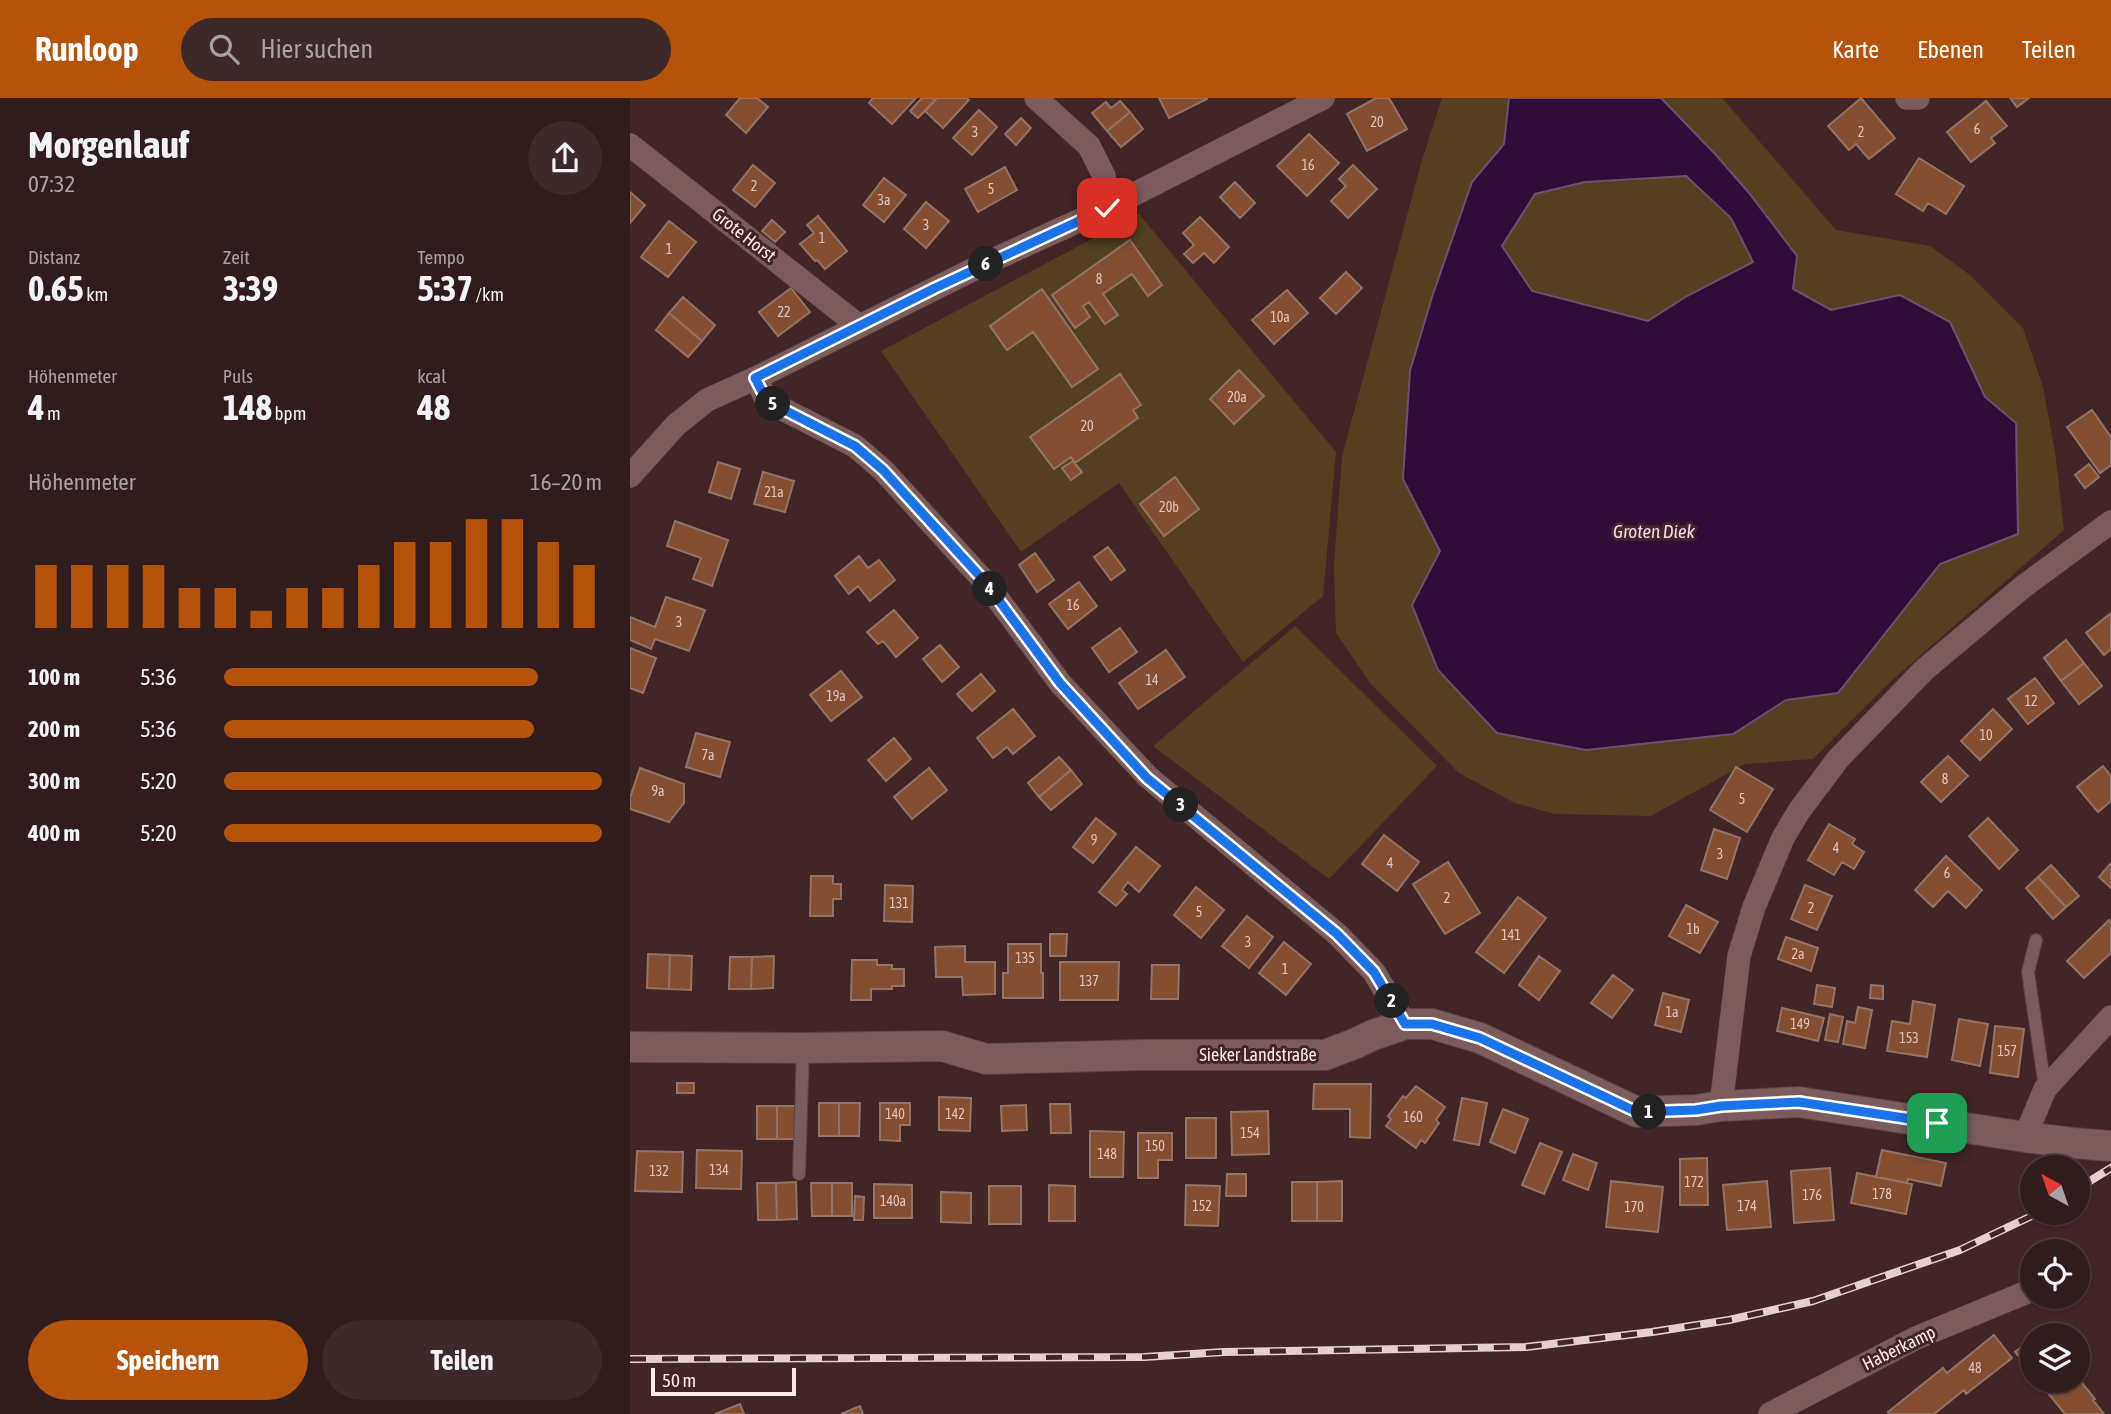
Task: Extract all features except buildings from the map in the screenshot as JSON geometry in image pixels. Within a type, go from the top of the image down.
[{"type":"street","points":[[1036,98],[1089,146],[1104,176],[1107,208]]},
{"type":"street","points":[[630,477],[676,425],[706,400],[984,264],[1107,208],[1323,98]]},
{"type":"street","points":[[1907,98],[1918,98]]},
{"type":"street","name":"Grote Horst","points":[[630,145],[859,326]]},
{"type":"street","points":[[755,378],[767,401],[855,446],[883,470],[986,583],[1060,683],[1147,778],[1337,934],[1374,972],[1405,1024]]},
{"type":"street","points":[[1721,1106],[1739,956],[1754,906],[1783,838],[1799,811],[1838,759],[1924,670],[2024,586],[2111,522]]},
{"type":"street","points":[[2025,1137],[2045,1089],[2111,1017]]},
{"type":"street","name":"Sieker Landstraße","points":[[630,1047],[942,1046],[986,1059],[1142,1055],[1325,1055],[1405,1024],[1432,1024],[1480,1038],[1637,1112],[1799,1102],[2025,1137],[2111,1146]]},
{"type":"street","name":"Haberkamp","points":[[1770,1414],[1916,1338],[2020,1295]]},
{"type":"lane","points":[[2036,940],[2028,972],[2045,1089]]},
{"type":"lane","points":[[799,1174],[803,1048]]},
{"type":"shaded area","points":[[1442,98],[1509,98],[1504,144],[1472,182],[1432,297],[1410,371],[1403,479],[1440,551],[1412,605],[1733,734],[1786,700],[1838,693],[1940,564],[2018,533],[2016,423],[1985,397],[1950,322],[1900,295],[1831,310],[1793,289],[1796,256],[1749,193],[1661,98],[1722,98],[1836,230],[1930,246],[1970,275],[2023,328],[2043,387],[2055,451],[2064,530],[1890,682],[1813,759],[1745,764],[1651,816],[1554,814],[1515,803],[1459,773],[1370,683],[1336,633],[1334,566],[1342,456],[1422,160]]},
{"type":"shaded area","points":[[1686,176],[1731,217],[1753,262],[1687,296],[1648,321],[1532,291],[1502,246],[1535,194],[1585,182]]},
{"type":"shaded area","points":[[1139,214],[1336,452],[1323,596],[1243,662],[1119,483],[1021,552],[881,351]]},
{"type":"shaded area","points":[[1295,626],[1437,766],[1329,879],[1153,746]]},
{"type":"water","name":"Groten Diek","points":[[1509,98],[1661,98],[1749,193],[1797,256],[1793,289],[1831,310],[1900,295],[1950,322],[1985,397],[2016,423],[2018,534],[1940,564],[1838,693],[1786,700],[1733,734],[1586,750],[1497,733],[1438,670],[1412,605],[1440,551],[1403,479],[1410,371],[1432,297],[1472,182],[1504,144]],"holes":[[[1686,176],[1731,218],[1753,262],[1687,296],[1648,321],[1532,291],[1502,246],[1535,194],[1585,182]]]},
{"type":"railway","points":[[2090,1181],[2111,1168]]},
{"type":"railway","points":[[630,1359],[1144,1357],[1224,1352],[1526,1347],[1729,1320],[1813,1301],[1960,1250],[2020,1222]]},
{"type":"route","points":[[1107,208],[984,264],[755,378],[767,401],[855,446],[883,470],[986,583],[1060,683],[1147,778],[1337,934],[1374,972],[1405,1024],[1432,1024],[1480,1038],[1637,1112],[1799,1102],[1937,1123]]}]
